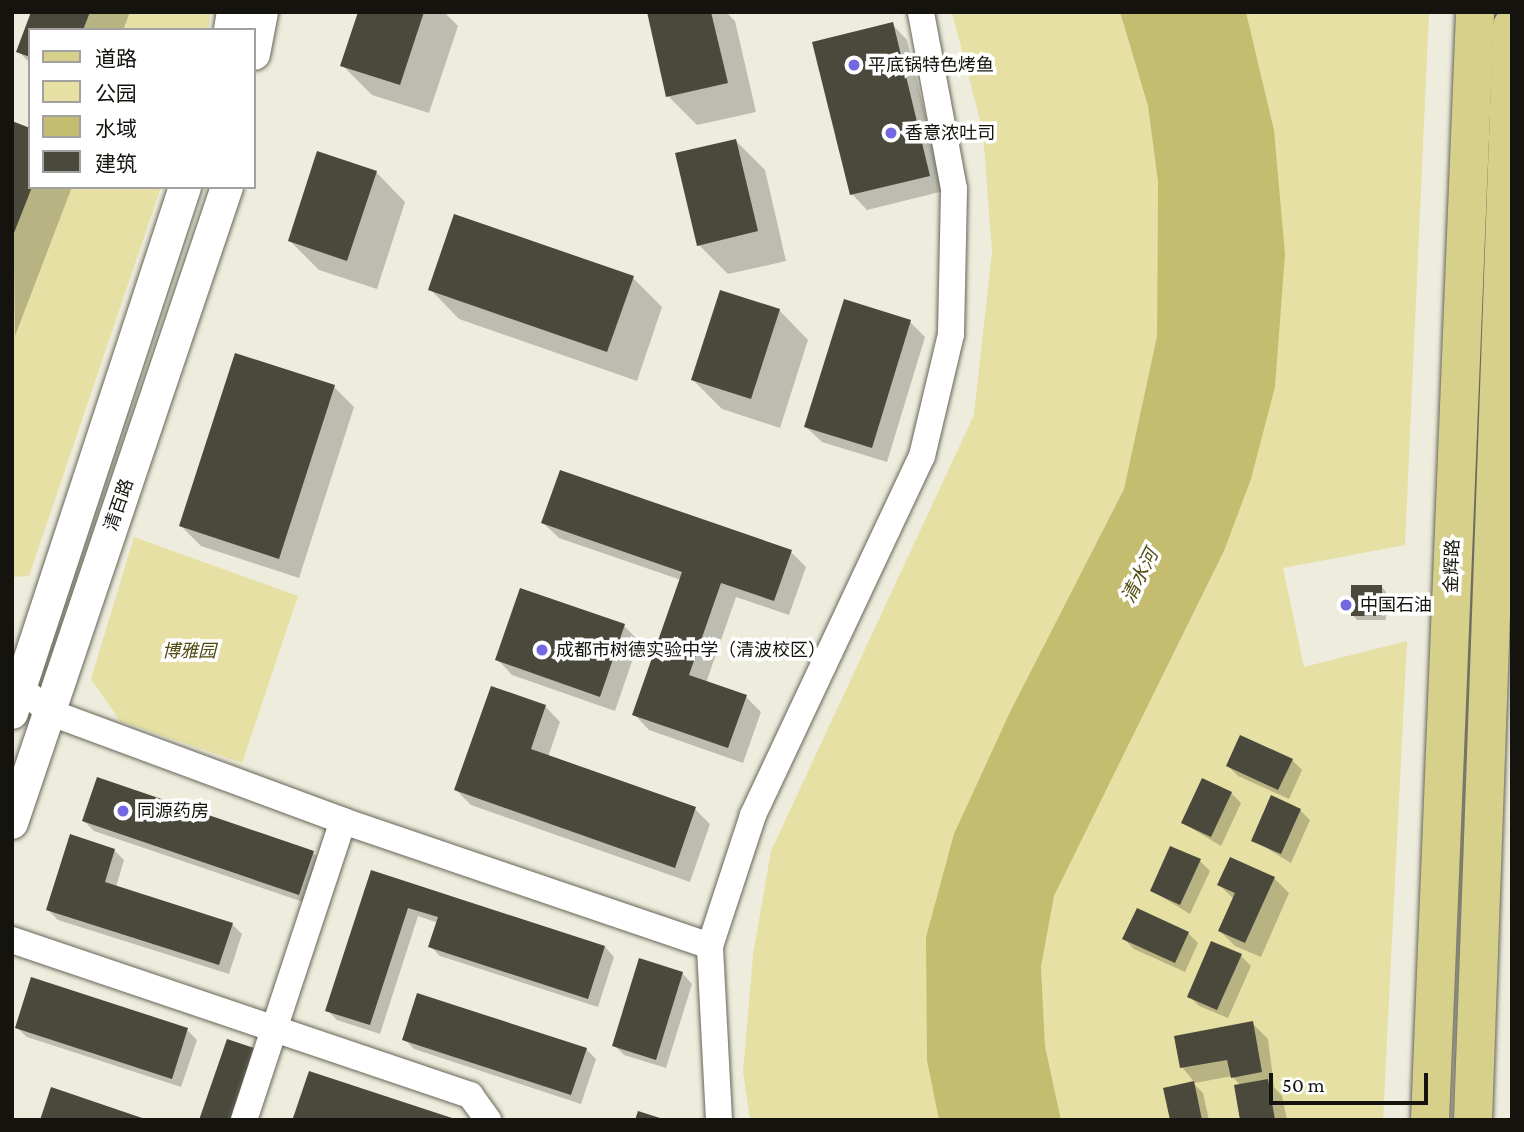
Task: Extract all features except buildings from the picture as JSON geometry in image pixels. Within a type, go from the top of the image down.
[{"type":"main road","name":"金辉路","points":[[1430,1120],[1475,12]]},
{"type":"main road","points":[[1473,1120],[1512,27]]},
{"type":"street","points":[[256,44],[262,12]]},
{"type":"street","points":[[719,1120],[710,946],[753,815],[922,457],[951,334],[954,189],[921,12]]},
{"type":"street","name":"清百路","points":[[15,694],[184,189]]},
{"type":"street","name":"清百路","points":[[12,823],[225,189]]},
{"type":"street","points":[[15,694],[49,712],[343,821],[710,946]]},
{"type":"street","points":[[244,1120],[343,821]]},
{"type":"street","points":[[12,940],[470,1094],[488,1120]]},
{"type":"green space","points":[[83,12],[211,12],[208,28],[78,28]]},
{"type":"green space","points":[[952,12],[1120,12],[1148,106],[1158,182],[1157,336],[1124,489],[1010,712],[927,1061],[939,1120],[750,1120],[743,1072],[753,955],[771,851],[974,415],[992,252],[983,132]]},
{"type":"green space","points":[[1246,12],[1429,12],[1405,545],[1283,568],[1304,667],[1407,641],[1383,1120],[1061,1120],[1045,1046],[1041,967],[1054,896],[1224,551],[1274,130]]},
{"type":"green space","points":[[29,189],[160,189],[29,576],[12,577],[12,219]]},
{"type":"green space","name":"博雅园","points":[[134,537],[298,596],[242,763],[120,721],[91,679]]},
{"type":"water","name":"清水河","points":[[1120,12],[1246,12],[1274,130],[1285,254],[1275,387],[1251,479],[1224,551],[1054,896],[1041,967],[1045,1046],[1061,1120],[939,1120],[927,1061],[926,937],[954,834],[1010,712],[1124,489],[1157,336],[1158,182],[1148,106]]},
{"type":"place","name":"平底锅特色烤鱼","points":[[854,65]]},
{"type":"place","name":"香意浓吐司","points":[[891,133]]},
{"type":"place","name":"中国石油","points":[[1346,605]]},
{"type":"place","name":"成都市树德实验中学（清波校区）","points":[[542,650]]},
{"type":"place","name":"同源药房","points":[[123,811]]}]
